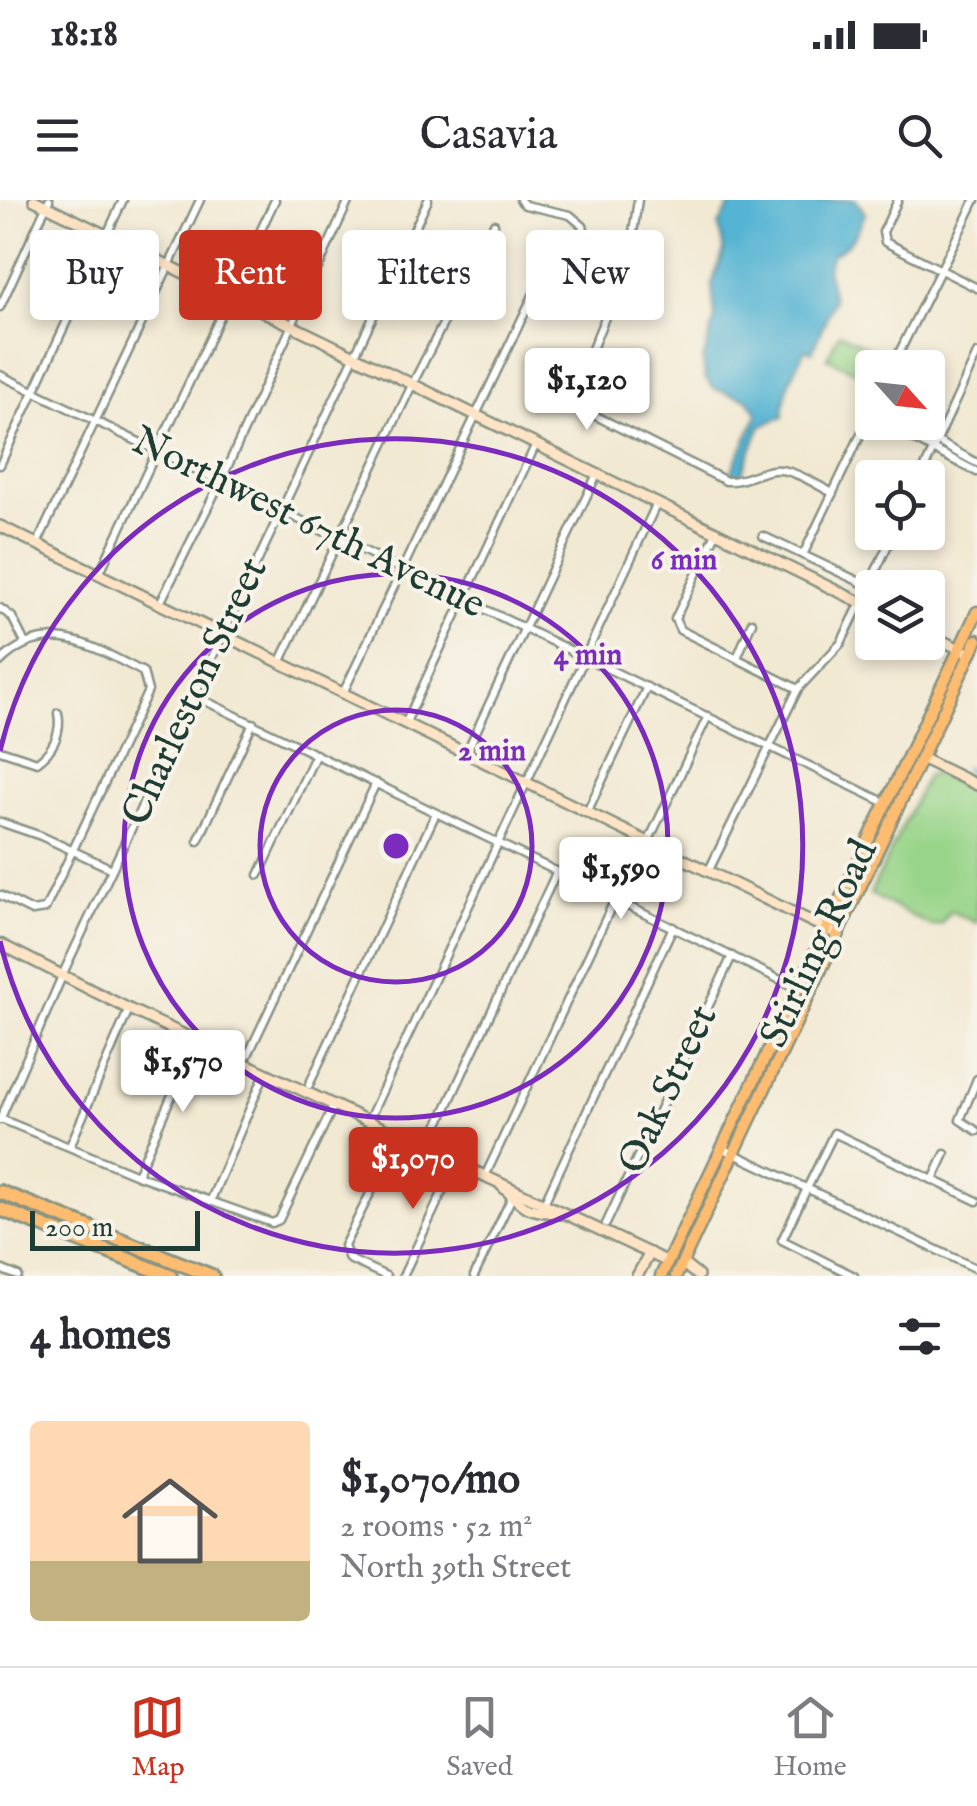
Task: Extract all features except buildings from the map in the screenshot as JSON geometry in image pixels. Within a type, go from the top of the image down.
[{"type":"highway","points":[[0,1192],[212,1276]]},
{"type":"highway","points":[[0,1209],[170,1276]]},
{"type":"main road","name":"Stirling Road","points":[[676,1276],[921,758],[965,652],[977,612]]},
{"type":"main road","name":"Stirling Road","points":[[661,1276],[889,798],[965,652],[977,640]]},
{"type":"main road","points":[[878,850],[875,840],[893,802],[889,798]]},
{"type":"street","points":[[34,200],[48,203],[95,230]]},
{"type":"street","points":[[109,230],[123,200]]},
{"type":"street","points":[[38,544],[200,200]]},
{"type":"street","points":[[261,230],[275,200]]},
{"type":"street","points":[[160,603],[221,481],[350,200]]},
{"type":"street","points":[[520,200],[526,205],[570,215],[584,230]]},
{"type":"street","points":[[634,230],[638,200]]},
{"type":"street","points":[[898,200],[883,237],[885,242],[977,288]]},
{"type":"street","points":[[900,350],[975,200]]},
{"type":"street","name":"Charleston Street","points":[[0,1119],[64,971],[424,201]]},
{"type":"street","points":[[0,307],[48,203]]},
{"type":"street","points":[[281,661],[494,224]]},
{"type":"street","points":[[159,261],[179,270]]},
{"type":"street","points":[[344,692],[526,307]]},
{"type":"street","points":[[0,465],[67,320]]},
{"type":"street","points":[[99,574],[218,320]]},
{"type":"street","points":[[281,320],[855,599]]},
{"type":"street","points":[[604,320],[578,383],[586,411],[726,481],[741,482],[774,470],[792,473],[833,493]]},
{"type":"street","points":[[928,460],[977,354]]},
{"type":"street","name":"Northwest 67th Avenue","points":[[0,376],[768,746],[889,798]]},
{"type":"street","points":[[804,555],[859,440]]},
{"type":"street","points":[[923,440],[977,462]]},
{"type":"street","points":[[927,440],[977,472]]},
{"type":"street","points":[[406,722],[536,444]]},
{"type":"street","points":[[466,751],[597,474]]},
{"type":"street","points":[[371,1114],[657,503]]},
{"type":"street","points":[[0,526],[839,935]]},
{"type":"street","points":[[717,531],[675,619],[680,630],[798,689]]},
{"type":"street","points":[[763,536],[862,583],[867,583],[884,550]]},
{"type":"street","points":[[0,608],[12,616],[26,643]]},
{"type":"street","points":[[709,870],[798,689],[841,643],[855,614]]},
{"type":"street","points":[[738,658],[752,622]]},
{"type":"street","points":[[0,662],[26,643],[66,638],[85,643],[144,672],[148,681],[148,691],[45,909],[32,910],[0,895]]},
{"type":"street","points":[[945,642],[965,652]]},
{"type":"street","points":[[588,810],[647,687]]},
{"type":"street","points":[[195,696],[800,989]]},
{"type":"street","points":[[0,750],[37,762],[46,755],[61,726],[58,712]]},
{"type":"street","points":[[649,840],[708,716]]},
{"type":"street","points":[[198,841],[254,724]]},
{"type":"street","points":[[259,875],[316,754]]},
{"type":"street","points":[[921,758],[977,786]]},
{"type":"street","points":[[248,1054],[376,783]]},
{"type":"street","points":[[309,1085],[436,813]]},
{"type":"street","points":[[0,822],[112,868]]},
{"type":"street","points":[[430,1143],[557,871]]},
{"type":"street","points":[[487,1172],[615,899]]},
{"type":"street","points":[[546,1199],[674,927]]},
{"type":"street","points":[[0,944],[64,971],[129,1009],[500,1183],[531,1211],[574,1218],[668,1262]]},
{"type":"street","name":"Oak Street","points":[[606,1224],[732,956]]},
{"type":"street","points":[[70,1146],[129,1009]]},
{"type":"street","points":[[137,1175],[196,1040]]},
{"type":"street","points":[[210,1202],[266,1072]]},
{"type":"street","points":[[977,1079],[960,1120],[977,1131]]},
{"type":"street","points":[[0,1119],[264,1223],[279,1220],[334,1105]]},
{"type":"street","points":[[854,1276],[782,1240],[834,1133],[977,1201]]},
{"type":"street","points":[[386,1276],[349,1259],[344,1246],[398,1135]]},
{"type":"street","points":[[724,1149],[977,1268]]},
{"type":"street","points":[[933,1180],[944,1154]]},
{"type":"street","points":[[403,1276],[456,1163]]},
{"type":"street","points":[[474,1276],[514,1193]]},
{"type":"street","points":[[638,1276],[650,1253]]},
{"type":"street","points":[[682,1264],[698,1275]]},
{"type":"street","points":[[0,1269],[18,1276]]},
{"type":"green space","points":[[839,333],[874,350],[855,350],[855,371],[827,358]]},
{"type":"green space","points":[[935,773],[977,793],[977,923],[950,911],[941,924],[931,926],[870,894],[927,775]]},
{"type":"water","points":[[733,200],[856,200],[865,213],[853,238],[832,254],[827,267],[833,301],[812,352],[805,349],[793,374],[783,417],[761,425],[741,475],[732,471],[758,414],[748,399],[714,389],[705,378],[703,360],[715,318],[712,284],[724,251],[719,226]]},
{"type":"waterway","points":[[966,769],[977,775]]}]
